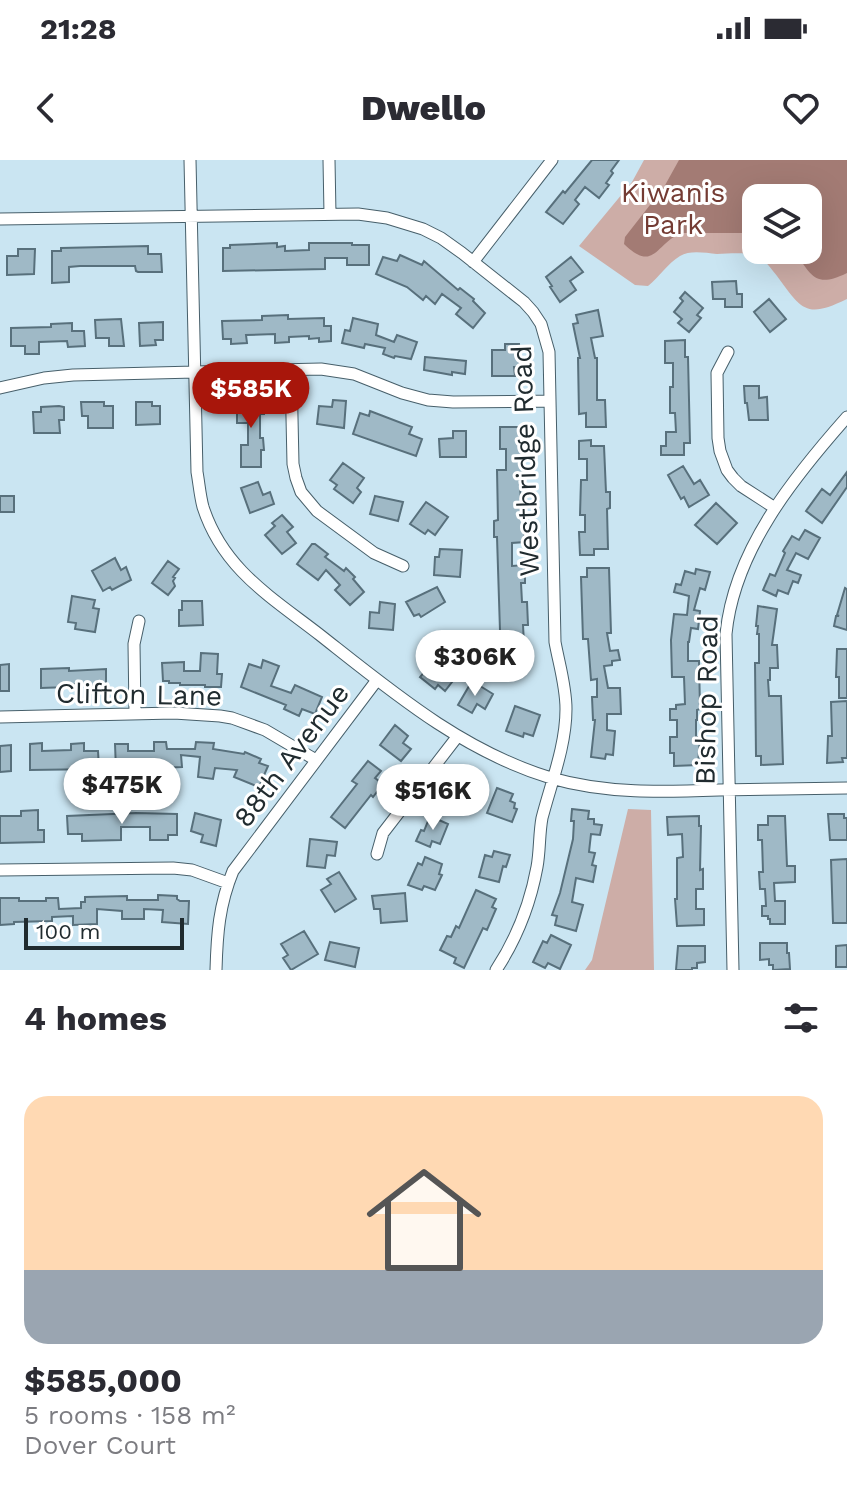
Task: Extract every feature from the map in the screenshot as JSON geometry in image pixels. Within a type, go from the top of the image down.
[{"type":"street","name":"88th Avenue","points":[[190,160],[197,472],[202,505],[222,549],[249,579],[377,680],[233,871],[217,931],[216,970]]},
{"type":"street","points":[[329,160],[330,214]]},
{"type":"street","points":[[473,262],[552,160]]},
{"type":"street","name":"Westbridge Road","points":[[0,219],[330,214],[372,216],[404,222],[441,238],[524,302],[541,324],[549,352],[555,642],[564,683],[566,712],[564,734],[541,823],[538,866],[527,913],[496,970]]},
{"type":"street","points":[[728,352],[717,373],[720,451],[733,478],[775,508]]},
{"type":"street","points":[[0,388],[59,376],[321,369],[368,379],[418,398],[439,401],[550,401]]},
{"type":"street","points":[[291,371],[293,464],[301,492],[317,511],[374,553],[403,566]]},
{"type":"street","name":"Bishop Road","points":[[733,970],[726,634],[734,589],[775,508],[813,455],[847,417]]},
{"type":"street","points":[[135,714],[134,644],[139,621]]},
{"type":"street","points":[[377,680],[457,737],[511,763],[553,778],[594,787],[648,792],[847,788]]},
{"type":"street","name":"Clifton Lane","points":[[0,717],[193,713],[232,718],[265,730],[316,760]]},
{"type":"street","points":[[377,854],[383,833],[457,737]]},
{"type":"street","points":[[0,870],[173,868],[192,870],[228,883]]},
{"type":"green space","name":"Kiwanis Park","points":[[644,160],[847,160],[847,299],[822,309],[806,308],[799,303],[767,264],[822,264],[822,184],[742,184],[742,254],[684,254],[648,286],[635,285],[579,246],[632,182]]},
{"type":"green space","points":[[628,809],[651,810],[654,970],[585,970],[592,960]]},
{"type":"shaded area","points":[[679,160],[847,160],[847,273],[827,280],[820,279],[804,264],[822,264],[822,184],[742,184],[742,233],[682,233],[649,256],[634,253],[624,244],[625,237],[664,187]]},
{"type":"building","points":[[592,160],[619,160],[606,183],[609,185],[599,198],[585,187],[575,200],[579,204],[563,224],[546,212]]},
{"type":"building","points":[[277,243],[277,247],[285,246],[285,251],[309,250],[309,243],[369,245],[369,265],[347,265],[347,258],[325,258],[325,269],[223,271],[223,248]]},
{"type":"building","points":[[148,246],[148,254],[161,254],[162,272],[138,272],[135,266],[69,267],[69,282],[52,283],[52,251],[61,251],[61,248]]},
{"type":"building","points":[[18,249],[35,249],[34,274],[7,275],[7,256],[18,256]]},
{"type":"building","points":[[400,255],[422,265],[424,261],[458,290],[460,288],[474,299],[485,313],[473,328],[456,314],[461,308],[442,294],[435,304],[426,296],[423,300],[407,287],[376,274],[383,257],[397,261]]},
{"type":"building","points":[[571,257],[583,272],[570,281],[576,290],[560,302],[546,277]]},
{"type":"building","points":[[736,281],[737,294],[742,294],[742,307],[725,307],[725,299],[713,299],[712,282]]},
{"type":"building","points":[[685,292],[703,308],[697,315],[701,318],[689,332],[678,323],[682,319],[674,312],[683,301],[680,298]]},
{"type":"building","points":[[769,299],[786,319],[770,332],[754,312]]},
{"type":"building","points":[[598,310],[603,336],[591,338],[597,358],[597,400],[605,400],[606,427],[586,427],[586,413],[579,414],[580,358],[573,324],[578,323],[576,315]]},
{"type":"building","points":[[288,315],[288,319],[324,318],[324,326],[331,326],[331,341],[319,342],[319,338],[309,339],[309,336],[289,337],[289,342],[275,343],[275,334],[246,335],[247,343],[231,344],[231,339],[223,339],[222,321],[262,320],[262,316]]},
{"type":"building","points":[[353,318],[378,324],[376,335],[394,342],[397,335],[417,342],[411,359],[383,354],[385,348],[365,344],[364,348],[342,343],[345,330],[350,331]]},
{"type":"building","points":[[121,319],[124,346],[109,346],[109,338],[96,338],[95,320]]},
{"type":"building","points":[[163,322],[163,340],[155,340],[156,345],[140,346],[139,323]]},
{"type":"building","points":[[72,323],[72,331],[84,331],[85,346],[68,347],[67,341],[39,342],[39,354],[25,354],[25,346],[11,346],[11,328]]},
{"type":"building","points":[[685,340],[690,443],[684,443],[684,455],[661,455],[661,446],[666,446],[666,432],[676,432],[675,413],[670,413],[673,363],[665,363],[665,341]]},
{"type":"building","points":[[505,344],[519,344],[520,367],[514,367],[515,376],[492,376],[492,350],[505,350]]},
{"type":"building","points":[[425,357],[466,361],[465,374],[424,370]]},
{"type":"building","points":[[744,386],[759,386],[759,398],[767,397],[768,420],[749,420]]},
{"type":"building","points":[[237,397],[264,397],[264,414],[260,414],[260,438],[263,438],[264,450],[261,450],[261,467],[241,467],[241,445],[248,445],[248,423],[237,423]]},
{"type":"building","points":[[333,400],[346,401],[344,428],[317,424],[319,406],[332,407]]},
{"type":"building","points":[[81,402],[104,402],[104,406],[113,406],[113,428],[88,428],[88,416],[82,416]]},
{"type":"building","points":[[136,402],[152,402],[152,406],[160,406],[160,424],[136,425]]},
{"type":"building","points":[[41,407],[64,407],[64,420],[59,420],[60,433],[34,433],[33,412],[41,412]]},
{"type":"building","points":[[370,411],[412,427],[409,434],[422,439],[416,456],[353,434],[360,413],[369,416]]},
{"type":"building","points":[[500,427],[518,427],[520,444],[523,444],[525,488],[520,488],[525,542],[512,543],[512,566],[525,565],[525,583],[521,583],[522,602],[527,602],[528,625],[523,625],[524,644],[528,644],[528,667],[514,667],[514,661],[501,662],[497,537],[494,537],[494,521],[498,520],[497,470],[506,470],[506,449],[500,449]]},
{"type":"building","points":[[453,431],[466,431],[466,457],[440,457],[439,439],[453,438]]},
{"type":"building","points":[[591,440],[591,446],[604,446],[606,492],[610,492],[610,508],[607,509],[608,549],[594,549],[594,555],[580,555],[579,532],[585,532],[585,515],[580,515],[581,480],[587,480],[587,459],[579,459],[579,441]]},
{"type":"building","points":[[343,463],[364,478],[357,488],[361,492],[353,503],[334,489],[337,485],[330,480]]},
{"type":"building","points":[[683,466],[694,484],[700,480],[709,495],[689,507],[668,475]]},
{"type":"building","points":[[847,472],[847,487],[822,523],[806,511],[822,489],[830,495]]},
{"type":"building","points":[[258,482],[263,495],[270,492],[274,504],[250,513],[241,488]]},
{"type":"building","points":[[0,496],[14,496],[14,512],[0,512]]},
{"type":"building","points":[[375,496],[403,502],[398,521],[370,514]]},
{"type":"building","points":[[426,502],[448,517],[435,535],[428,530],[425,534],[410,524]]},
{"type":"building","points":[[716,503],[737,523],[717,544],[695,525]]},
{"type":"building","points":[[282,515],[293,527],[287,532],[296,543],[282,554],[265,535],[275,526],[272,523]]},
{"type":"building","points":[[805,530],[820,538],[808,559],[796,553],[787,570],[801,575],[798,583],[793,581],[788,594],[778,590],[776,596],[763,590],[770,574],[775,576],[785,553],[783,551],[792,536],[799,540]]},
{"type":"building","points":[[312,544],[355,577],[353,579],[364,592],[350,605],[335,590],[340,585],[326,570],[318,580],[297,564]]},
{"type":"building","points":[[440,549],[462,550],[460,577],[434,575],[435,557],[439,557]]},
{"type":"building","points":[[115,558],[121,570],[126,567],[131,580],[103,591],[92,571]]},
{"type":"building","points":[[168,561],[179,569],[173,577],[175,586],[168,595],[152,583]]},
{"type":"building","points":[[587,568],[609,568],[611,633],[607,633],[610,651],[618,650],[620,660],[604,666],[608,688],[620,688],[621,714],[607,714],[607,730],[615,731],[613,755],[606,754],[605,759],[591,757],[595,720],[592,697],[597,697],[597,679],[591,680],[588,639],[583,639],[581,577],[587,577]]},
{"type":"building","points":[[696,569],[710,572],[705,590],[700,588],[694,610],[700,611],[698,629],[691,628],[688,642],[688,661],[699,661],[700,709],[697,710],[696,720],[696,737],[700,737],[698,765],[674,766],[670,737],[677,737],[677,720],[670,720],[670,709],[685,704],[684,677],[672,677],[671,640],[674,614],[687,615],[689,596],[674,592],[676,584],[681,585],[685,571],[695,574]]},
{"type":"building","points":[[437,587],[445,602],[421,617],[419,614],[414,616],[406,602]]},
{"type":"building","points":[[847,589],[847,630],[834,626]]},
{"type":"building","points":[[72,596],[95,600],[93,608],[99,609],[95,632],[75,629],[76,623],[68,622]]},
{"type":"building","points":[[182,601],[202,601],[203,625],[179,626]]},
{"type":"building","points":[[380,602],[395,604],[393,630],[369,628],[370,612],[379,613]]},
{"type":"building","points":[[758,606],[777,609],[772,645],[777,645],[778,668],[770,668],[768,680],[769,696],[781,696],[783,764],[761,765],[761,756],[756,756]]},
{"type":"building","points":[[837,649],[847,649],[847,698],[839,698]]},
{"type":"building","points":[[201,653],[218,654],[217,674],[222,674],[221,687],[163,681],[162,663],[184,662],[184,671],[200,671]]},
{"type":"building","points":[[437,657],[459,673],[445,691],[438,685],[435,689],[420,677]]},
{"type":"building","points":[[263,660],[279,666],[271,686],[291,693],[295,685],[322,697],[315,714],[302,709],[299,716],[284,709],[286,705],[241,687],[249,664],[261,668]]},
{"type":"building","points":[[9,664],[9,691],[0,691],[0,665]]},
{"type":"building","points":[[69,668],[69,671],[106,669],[106,684],[41,688],[41,669]]},
{"type":"building","points":[[472,681],[493,694],[485,709],[477,704],[472,713],[458,705]]},
{"type":"building","points":[[847,701],[847,758],[842,758],[843,762],[827,763],[828,736],[832,736],[831,702]]},
{"type":"building","points":[[515,706],[540,715],[533,736],[524,733],[523,737],[506,731]]},
{"type":"building","points":[[395,725],[408,736],[403,743],[411,749],[401,761],[380,745]]},
{"type":"building","points":[[154,742],[166,742],[167,749],[195,749],[196,742],[214,743],[213,749],[245,752],[268,766],[259,787],[234,777],[237,770],[215,768],[213,779],[198,777],[200,757],[181,755],[182,767],[116,770],[115,744],[128,744],[128,751],[154,751]]},
{"type":"building","points":[[42,743],[42,751],[71,750],[71,744],[84,743],[84,751],[98,751],[99,769],[30,770],[30,744]]},
{"type":"building","points":[[11,745],[11,771],[0,772],[0,746]]},
{"type":"building","points":[[368,761],[381,771],[375,778],[383,784],[345,828],[331,817],[357,784],[352,781]]},
{"type":"building","points":[[468,774],[483,781],[473,802],[451,792],[459,775],[466,778]]},
{"type":"building","points":[[497,788],[513,794],[510,801],[515,803],[514,808],[517,809],[512,822],[487,813]]},
{"type":"building","points":[[572,809],[589,811],[588,819],[602,825],[600,835],[591,834],[589,852],[595,853],[592,865],[596,866],[593,882],[576,878],[572,902],[583,905],[576,931],[555,925],[557,916],[552,915],[573,839]]},
{"type":"building","points":[[38,810],[38,830],[44,830],[44,842],[0,843],[0,816],[21,816],[21,811]]},
{"type":"building","points":[[195,813],[221,820],[216,846],[201,842],[203,835],[191,831]]},
{"type":"building","points":[[177,814],[177,835],[168,835],[168,840],[150,840],[150,827],[121,827],[121,840],[82,841],[82,834],[68,834],[67,816]]},
{"type":"building","points":[[828,814],[844,814],[847,818],[847,840],[830,840]]},
{"type":"building","points":[[430,816],[448,824],[440,844],[432,841],[430,847],[416,841]]},
{"type":"building","points":[[699,816],[703,889],[696,889],[696,909],[704,909],[704,925],[677,926],[677,858],[683,857],[682,834],[668,835],[667,817]]},
{"type":"building","points":[[768,816],[785,816],[787,866],[795,866],[795,882],[774,883],[775,901],[785,901],[785,924],[770,924],[768,916],[762,916],[762,906],[766,906],[765,889],[760,889],[762,840],[758,840],[758,825],[768,825]]},
{"type":"building","points":[[310,839],[337,842],[335,856],[327,855],[325,868],[307,866]]},
{"type":"building","points":[[494,851],[510,855],[499,882],[479,877],[485,855],[492,857]]},
{"type":"building","points":[[425,857],[442,864],[439,874],[442,875],[435,890],[408,885],[418,863],[422,865]]},
{"type":"building","points":[[847,859],[847,923],[833,923],[831,860]]},
{"type":"building","points":[[339,872],[356,899],[335,912],[321,890],[331,884],[327,879]]},
{"type":"building","points":[[476,890],[496,899],[492,907],[496,909],[464,968],[454,963],[456,958],[440,950],[447,936],[451,937],[456,926],[459,928]]},
{"type":"building","points":[[405,893],[407,921],[381,923],[380,909],[374,909],[372,896]]},
{"type":"building","points":[[158,895],[177,896],[180,901],[189,901],[188,924],[162,922],[163,910],[144,909],[144,919],[122,919],[122,911],[97,909],[97,924],[73,925],[73,916],[0,925],[0,898],[46,901],[46,898],[58,898],[59,909],[81,908],[85,897],[127,896],[127,900],[158,900]]},
{"type":"building","points":[[304,931],[318,954],[291,970],[283,958],[288,955],[281,944]]},
{"type":"building","points":[[551,935],[571,945],[560,969],[548,963],[545,968],[533,962],[543,941],[547,943]]},
{"type":"building","points":[[330,942],[359,948],[355,967],[325,960]]},
{"type":"building","points":[[760,943],[787,943],[790,969],[773,970],[769,959],[760,960]]},
{"type":"building","points":[[847,945],[847,967],[836,967],[836,946]]},
{"type":"building","points":[[678,946],[705,946],[705,962],[697,963],[697,968],[692,970],[676,970]]}]
